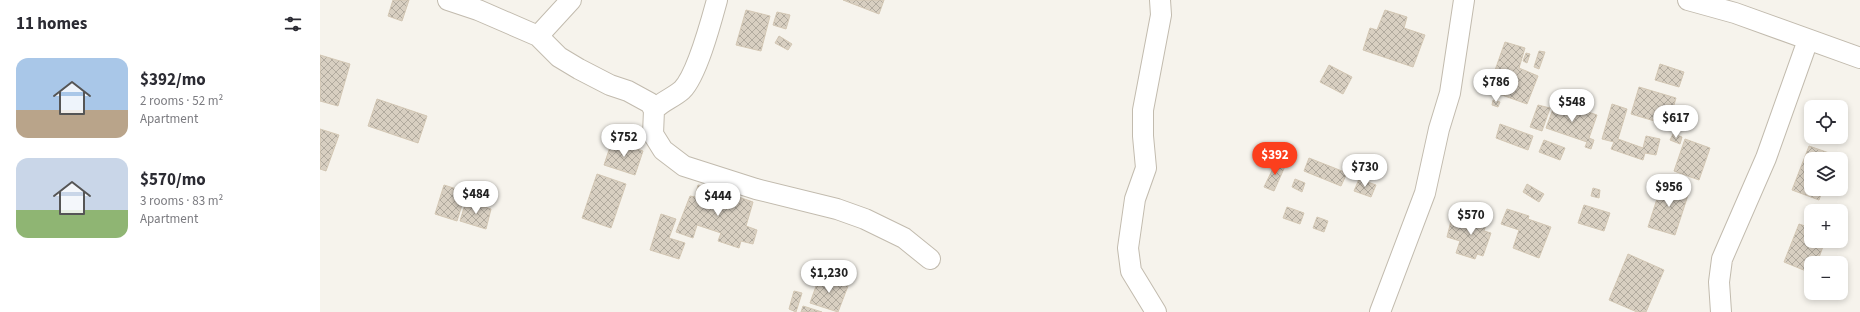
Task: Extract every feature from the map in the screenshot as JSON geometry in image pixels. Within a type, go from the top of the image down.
[{"type":"street","points":[[448,0],[478,10],[538,36],[559,57],[610,86],[628,91],[650,102],[654,110],[652,134],[663,150],[684,166],[756,189],[837,209],[866,219],[904,238],[930,259]]},
{"type":"street","points":[[538,36],[571,0]]},
{"type":"street","points":[[654,110],[659,104],[676,95],[690,79],[711,24],[717,0]]},
{"type":"street","points":[[1156,312],[1141,290],[1131,271],[1128,248],[1134,199],[1146,168],[1143,136],[1144,110],[1161,15],[1160,0]]},
{"type":"street","points":[[1380,312],[1425,192],[1439,129],[1450,93],[1464,0]]},
{"type":"street","points":[[1688,0],[1735,13],[1860,58]]},
{"type":"street","points":[[1721,312],[1719,282],[1722,259],[1766,158],[1808,40]]},
{"type":"building","points":[[393,0],[409,0],[402,21],[388,16]]},
{"type":"building","points":[[843,0],[884,0],[879,14]]},
{"type":"building","points":[[746,10],[770,16],[761,51],[736,45]]},
{"type":"building","points":[[1385,10],[1407,17],[1404,28],[1425,35],[1413,67],[1363,50],[1370,28],[1377,30]]},
{"type":"building","points":[[777,12],[790,15],[786,29],[773,25]]},
{"type":"building","points":[[779,36],[792,44],[788,50],[775,43]]},
{"type":"building","points":[[1505,42],[1525,48],[1519,68],[1538,76],[1527,104],[1488,90]]},
{"type":"building","points":[[1539,51],[1545,52],[1539,69],[1534,67]]},
{"type":"building","points":[[1526,53],[1530,54],[1527,63],[1523,61]]},
{"type":"building","points":[[320,55],[350,64],[338,106],[320,101]]},
{"type":"building","points":[[1660,64],[1684,72],[1679,87],[1655,80]]},
{"type":"building","points":[[1329,65],[1352,77],[1343,94],[1320,82]]},
{"type":"building","points":[[1639,87],[1676,98],[1668,125],[1631,114]]},
{"type":"building","points":[[377,99],[427,116],[418,143],[368,126]]},
{"type":"building","points":[[1493,100],[1500,102],[1498,107],[1492,105]]},
{"type":"building","points":[[1556,101],[1597,115],[1589,138],[1594,140],[1591,149],[1585,147],[1587,142],[1546,128]]},
{"type":"building","points":[[1612,104],[1627,109],[1618,139],[1643,148],[1646,136],[1660,139],[1656,155],[1645,153],[1643,160],[1611,149],[1614,142],[1602,139]]},
{"type":"building","points":[[1538,105],[1550,108],[1542,131],[1530,127]]},
{"type":"building","points":[[1500,124],[1533,136],[1528,150],[1496,138]]},
{"type":"building","points":[[320,129],[339,135],[326,171],[320,169]]},
{"type":"building","points":[[1673,134],[1682,137],[1680,144],[1670,140]]},
{"type":"building","points":[[1685,139],[1710,148],[1699,180],[1674,171]]},
{"type":"building","points":[[1544,140],[1565,148],[1560,160],[1539,152]]},
{"type":"building","points":[[612,141],[643,151],[635,175],[604,165]]},
{"type":"building","points":[[1809,146],[1826,152],[1807,152]]},
{"type":"building","points":[[1309,158],[1347,173],[1341,186],[1304,171]]},
{"type":"building","points":[[1804,159],[1804,194],[1792,190]]},
{"type":"building","points":[[1277,160],[1286,164],[1274,191],[1264,187]]},
{"type":"building","points":[[597,174],[626,184],[611,228],[582,218]]},
{"type":"building","points":[[1295,179],[1305,183],[1302,192],[1292,187]]},
{"type":"building","points":[[1359,179],[1376,185],[1371,197],[1354,191]]},
{"type":"building","points":[[1663,180],[1690,189],[1675,235],[1648,227]]},
{"type":"building","points":[[1527,184],[1544,194],[1539,202],[1523,192]]},
{"type":"building","points":[[444,185],[466,192],[457,221],[435,214]]},
{"type":"building","points":[[698,185],[723,191],[719,206],[729,209],[733,195],[753,202],[746,226],[757,230],[753,244],[741,241],[739,248],[718,241],[721,233],[697,225],[693,238],[676,232],[690,196],[695,197]]},
{"type":"building","points":[[1593,188],[1600,190],[1599,198],[1591,196]]},
{"type":"building","points":[[1808,196],[1820,196],[1819,200]]},
{"type":"building","points":[[466,201],[491,209],[486,229],[460,221]]},
{"type":"building","points":[[1584,205],[1610,213],[1604,231],[1578,223]]},
{"type":"building","points":[[1287,207],[1304,213],[1300,224],[1283,218]]},
{"type":"building","points":[[1507,209],[1529,216],[1528,219],[1551,227],[1539,258],[1513,248],[1519,230],[1501,224]]},
{"type":"building","points":[[1469,213],[1488,219],[1484,231],[1491,233],[1483,256],[1477,254],[1475,259],[1456,253],[1460,241],[1447,237],[1451,221],[1465,226]]},
{"type":"building","points":[[661,214],[676,219],[669,238],[685,243],[679,259],[650,250]]},
{"type":"building","points":[[1317,217],[1328,221],[1324,232],[1313,228]]},
{"type":"building","points":[[1799,224],[1804,226],[1804,248],[1822,248],[1820,256],[1804,256],[1804,270],[1784,262]]},
{"type":"building","points":[[1628,254],[1664,270],[1646,312],[1637,312],[1609,300]]},
{"type":"building","points":[[820,275],[848,286],[838,312],[810,303]]},
{"type":"building","points":[[794,291],[802,293],[796,312],[789,309]]},
{"type":"building","points":[[803,306],[822,312],[801,312]]}]
